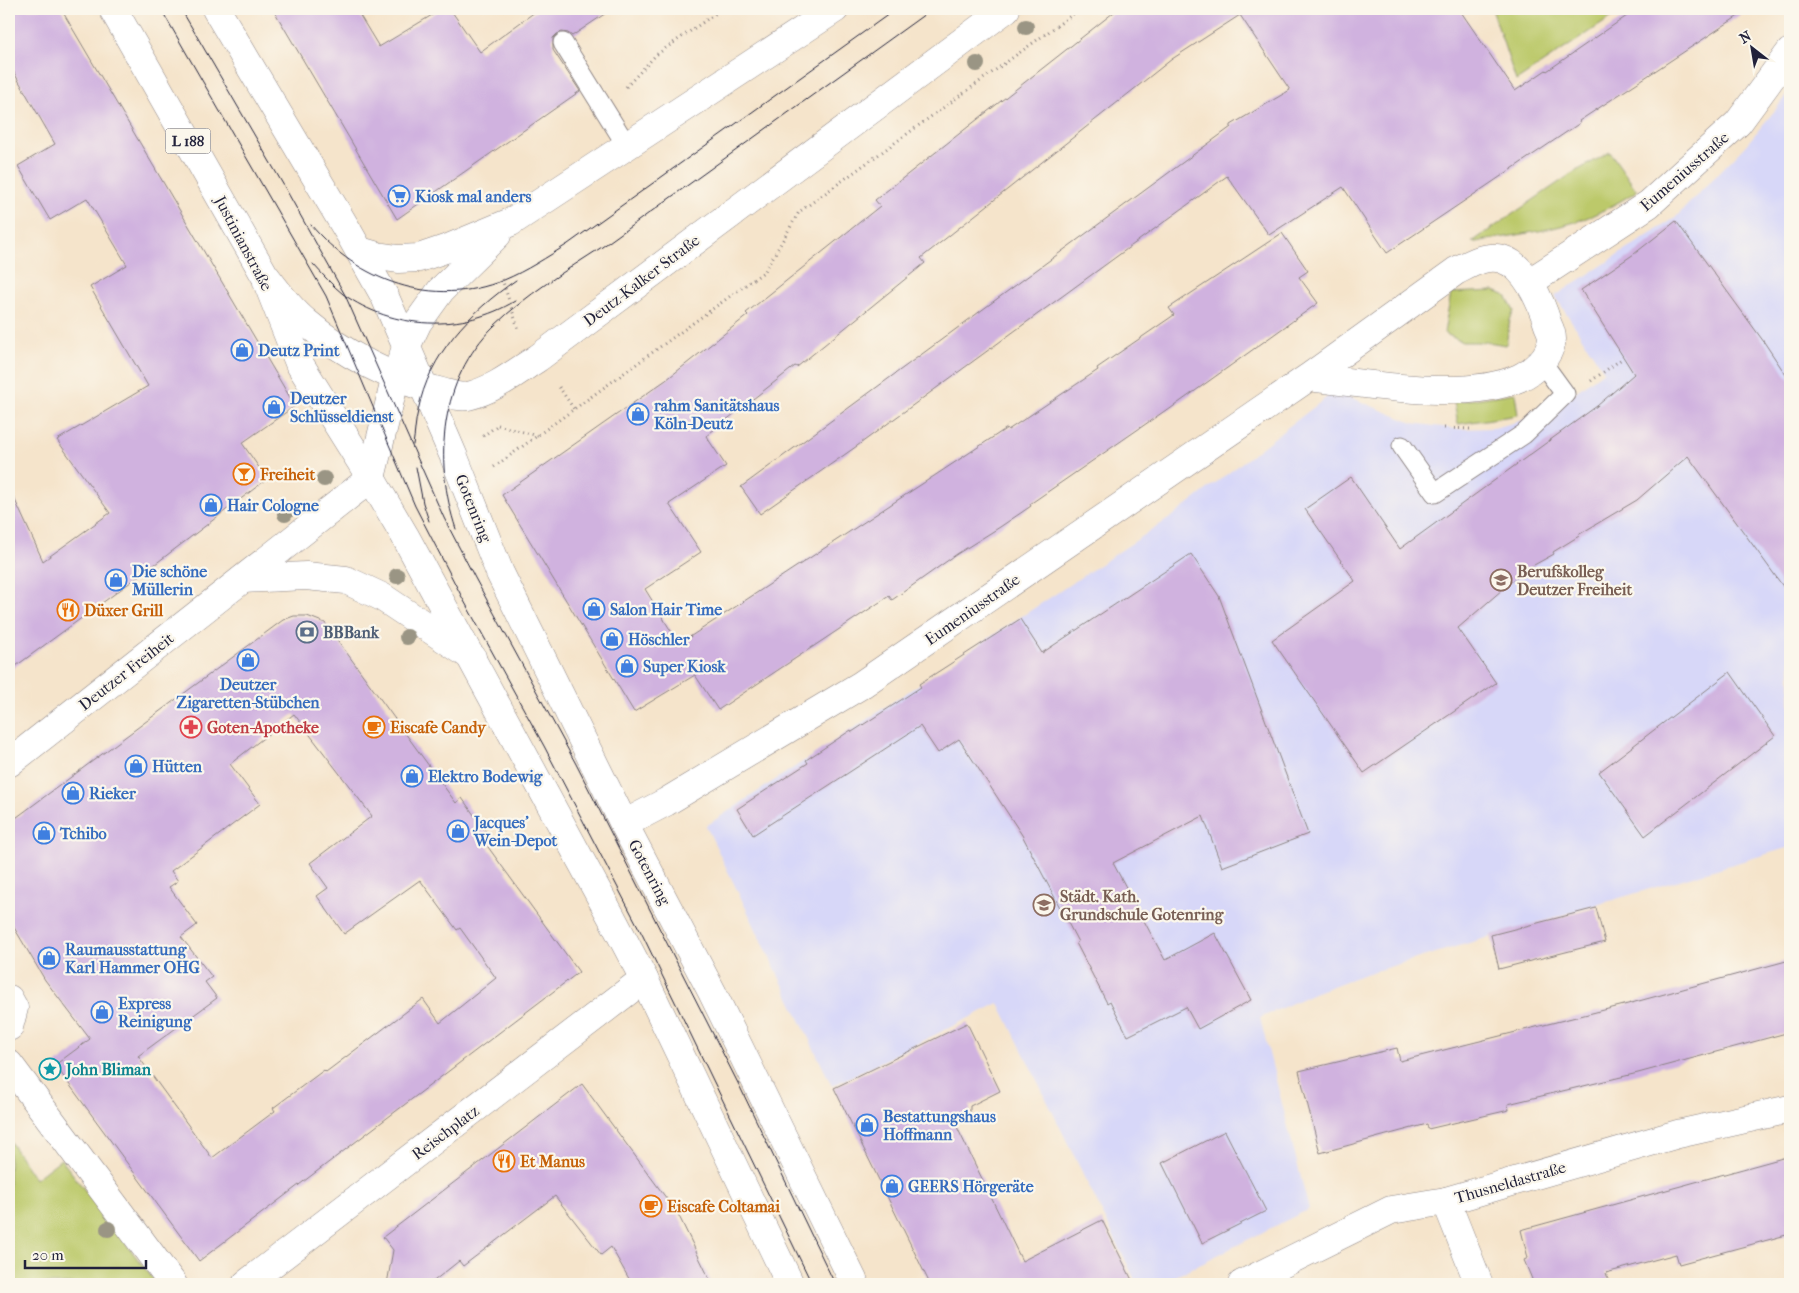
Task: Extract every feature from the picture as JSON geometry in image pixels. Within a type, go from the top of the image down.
[{"type":"main road","name":"Justinianstraße","points":[[113,9],[264,274],[299,363],[371,478]]},
{"type":"main road","points":[[216,9],[360,251],[407,345],[425,389]]},
{"type":"main road","points":[[371,478],[396,376],[407,345],[418,322],[441,290],[511,222],[835,9]]},
{"type":"main road","name":"Deutz-Kalker Straße","points":[[264,274],[305,322],[325,338],[371,364],[425,389],[466,397],[494,386],[538,358],[1006,9]]},
{"type":"main road","name":"Eumeniusstraße","points":[[1530,282],[1649,204],[1738,123],[1790,52]]},
{"type":"main road","points":[[360,251],[398,259],[419,258],[452,247],[511,222]]},
{"type":"main road","name":"Eumeniusstraße","points":[[624,824],[666,802],[861,686],[1309,377],[1456,271],[1481,258],[1500,258],[1511,262],[1530,282],[1544,310],[1552,337],[1548,352],[1537,366],[1519,378],[1499,384],[1458,390],[1401,388],[1309,377]]},
{"type":"main road","name":"Gotenring","points":[[425,389],[500,573],[624,824],[712,992],[855,1284]]},
{"type":"main road","name":"Deutzer Freiheit","points":[[9,763],[371,478]]},
{"type":"main road","name":"L 188","points":[[371,478],[472,657],[644,979],[790,1284]]},
{"type":"main road","points":[[243,579],[306,576],[346,580],[382,597],[472,657]]},
{"type":"main road","name":"Reischplatz","points":[[246,1284],[644,979]]},
{"type":"main road","points":[[9,999],[14,1008],[9,1027]]},
{"type":"main road","points":[[9,1064],[173,1284]]},
{"type":"main road","name":"Thusneldastraße","points":[[1242,1284],[1392,1210],[1446,1201],[1678,1134],[1790,1109]]},
{"type":"main road","points":[[1446,1201],[1479,1284]]},
{"type":"lane","points":[[563,43],[627,146]]},
{"type":"lane","points":[[1402,446],[1435,493],[1524,434],[1564,394],[1541,361]]},
{"type":"path","points":[[498,425],[538,436],[765,271],[799,212],[1080,9]]},
{"type":"path","points":[[487,244],[497,261],[518,328],[574,408]]},
{"type":"shaded area","points":[[1790,89],[1790,847],[1362,975],[1314,993],[1260,1018],[1309,1209],[1160,1284],[1137,1284],[999,1003],[832,1086],[706,826],[1170,518],[1335,391],[1413,423],[1456,429],[1494,428],[1535,417],[1577,391],[1604,371],[1555,296],[1675,218],[1745,146],[1777,108]]},
{"type":"green space","points":[[1492,9],[1624,9],[1516,81]]},
{"type":"green space","points":[[1610,152],[1637,191],[1591,216],[1575,222],[1538,231],[1472,242],[1571,174]]},
{"type":"green space","points":[[1494,291],[1506,296],[1514,311],[1510,320],[1506,345],[1488,342],[1462,342],[1444,333],[1451,293]]},
{"type":"green space","points":[[1515,393],[1518,415],[1458,424],[1454,402]]},
{"type":"green space","points":[[9,1140],[35,1179],[61,1159],[157,1284],[9,1284]]},
{"type":"building","points":[[9,9],[61,9],[295,406],[242,443],[267,479],[150,568],[9,671],[9,487],[43,561],[110,513],[57,440],[148,386],[90,287],[127,265],[87,198],[50,220],[18,166],[55,144],[9,64]]},
{"type":"building","points":[[273,9],[356,9],[379,47],[442,9],[450,9],[480,52],[539,9],[612,9],[572,36],[562,32],[553,38],[553,50],[580,91],[397,219]]},
{"type":"building","points":[[1118,9],[1459,9],[1515,91],[1637,9],[1749,9],[1579,121],[1580,123],[1387,253],[1343,187],[1269,235],[1227,176],[857,446],[760,514],[741,487],[1231,127],[1231,125],[1290,90],[1240,15],[1172,59],[921,258],[925,263],[797,367],[795,366],[706,436],[726,466],[669,504],[701,552],[645,589],[679,644],[1098,370],[1097,368],[1174,315],[1169,308],[1282,233],[1308,271],[1299,277],[1318,303],[1167,411],[1030,504],[1031,506],[957,554],[892,600],[889,596],[718,710],[695,675],[634,712],[502,495],[666,380],[748,315],[746,313],[880,206],[875,200]]},
{"type":"building","points":[[1676,221],[1790,381],[1790,596],[1688,456],[1637,500],[1578,535],[1553,552],[1554,554],[1525,570],[1458,628],[1496,683],[1364,773],[1272,640],[1355,581],[1305,509],[1351,477],[1400,549],[1597,406],[1634,374],[1581,290],[1634,254]]},
{"type":"building","points":[[1191,554],[1219,596],[1308,834],[1222,867],[1203,816],[1113,863],[1165,960],[1215,933],[1251,1000],[1198,1029],[1186,1007],[1128,1036],[1110,1001],[1107,1003],[1076,943],[1078,942],[1022,835],[959,739],[938,753],[920,726],[753,835],[737,809],[808,763],[806,760],[851,730],[852,732],[921,687],[919,684],[1020,619],[1042,653]]},
{"type":"building","points":[[294,616],[307,616],[325,623],[456,803],[462,798],[494,843],[488,847],[579,972],[199,1261],[55,1065],[90,1039],[45,980],[9,919],[9,823],[283,620]],"holes":[[[294,714],[372,816],[310,863],[328,888],[317,896],[344,934],[420,880],[457,930],[460,928],[496,978],[440,1023],[423,999],[326,1072],[324,1070],[273,1108],[275,1111],[212,1158],[138,1056],[217,998],[205,982],[212,977],[181,937],[197,925],[169,887],[178,881],[171,871],[260,804],[230,764]]]},
{"type":"building","points":[[1730,672],[1775,736],[1645,836],[1599,772]]},
{"type":"building","points":[[1596,908],[1605,942],[1499,969],[1491,935]]},
{"type":"building","points":[[1790,960],[1790,1032],[1638,1073],[1508,1104],[1509,1110],[1428,1129],[1427,1124],[1320,1153],[1299,1071],[1397,1048],[1400,1061],[1624,1005]]},
{"type":"building","points":[[967,1023],[1000,1091],[970,1106],[970,1116],[955,1123],[1022,1261],[1102,1220],[1134,1284],[930,1284],[834,1088]]},
{"type":"building","points":[[582,1084],[678,1214],[712,1284],[632,1284],[611,1247],[601,1255],[555,1196],[463,1266],[459,1261],[430,1284],[387,1284],[393,1250],[383,1237]]},
{"type":"building","points":[[1225,1131],[1266,1211],[1202,1243],[1162,1163]]},
{"type":"building","points":[[1790,1156],[1790,1234],[1679,1264],[1676,1254],[1606,1273],[1610,1284],[1534,1284],[1524,1260],[1528,1258],[1521,1230]]},
{"type":"tram line","points":[[161,9],[326,296],[415,506],[463,599],[544,746],[643,936],[812,1284]]},
{"type":"tram line","points":[[181,9],[345,295],[444,518],[576,764],[741,1089],[835,1284]]},
{"type":"tram line","points":[[311,225],[330,245],[351,261],[374,275],[398,284],[424,290],[450,292],[477,288],[504,280],[568,244],[896,9]]},
{"type":"tram line","points":[[456,529],[449,503],[445,476],[444,448],[446,422],[452,395],[462,370],[476,347],[494,326],[532,294],[602,247],[932,9]]},
{"type":"tram line","points":[[313,264],[343,294],[363,306],[384,315],[406,320],[428,323],[451,322],[495,311],[515,301]]},
{"type":"tram line","points":[[413,445],[423,390],[431,371],[442,353],[468,320],[499,292],[516,280]]},
{"type":"tram line","points":[[416,467],[423,503],[429,521]]},
{"type":"place","name":"Kiosk mal anders","points":[[399,196]]},
{"type":"place","name":"Deutz Print","points":[[242,350]]},
{"type":"place","name":"Deutzer Schlüsseldienst","points":[[274,407]]},
{"type":"place","name":"rahm Sanitätshaus Köln-Deutz","points":[[638,414]]},
{"type":"place","name":"Freiheit","points":[[244,474]]},
{"type":"place","name":"Hair Cologne","points":[[211,505]]},
{"type":"place","name":"Die schöne Müllerin","points":[[116,580]]},
{"type":"place","name":"Berufskolleg Deutzer Freiheit","points":[[1501,580]]},
{"type":"place","name":"Salon Hair Time","points":[[594,609]]},
{"type":"place","name":"Düxer Grill","points":[[68,610]]},
{"type":"place","name":"BBBank","points":[[307,632]]},
{"type":"place","name":"Höschler","points":[[612,639]]},
{"type":"place","name":"Deutzer Zigaretten-Stübchen","points":[[248,660]]},
{"type":"place","name":"Super Kiosk","points":[[627,666]]},
{"type":"place","name":"Goten-Apotheke","points":[[191,727]]},
{"type":"place","name":"Eiscafe Candy","points":[[374,727]]},
{"type":"place","name":"Hütten","points":[[136,766]]},
{"type":"place","name":"Elektro Bodewig","points":[[412,776]]},
{"type":"place","name":"Rieker","points":[[73,793]]},
{"type":"place","name":"Jacques' Wein-Depot","points":[[458,831]]},
{"type":"place","name":"Tchibo","points":[[44,833]]},
{"type":"place","name":"Städt. Kath. Grundschule Gotenring","points":[[1044,905]]},
{"type":"place","name":"Raumausstattung Karl Hammer OHG","points":[[49,958]]},
{"type":"place","name":"Express Reinigung","points":[[102,1012]]},
{"type":"place","name":"John Bliman","points":[[50,1069]]},
{"type":"place","name":"Bestattungshaus Hoffmann","points":[[867,1125]]},
{"type":"place","name":"Et Manus","points":[[504,1161]]},
{"type":"place","name":"GEERS Hörgeräte","points":[[892,1186]]},
{"type":"place","name":"Eiscafe Coltamai","points":[[651,1206]]}]
